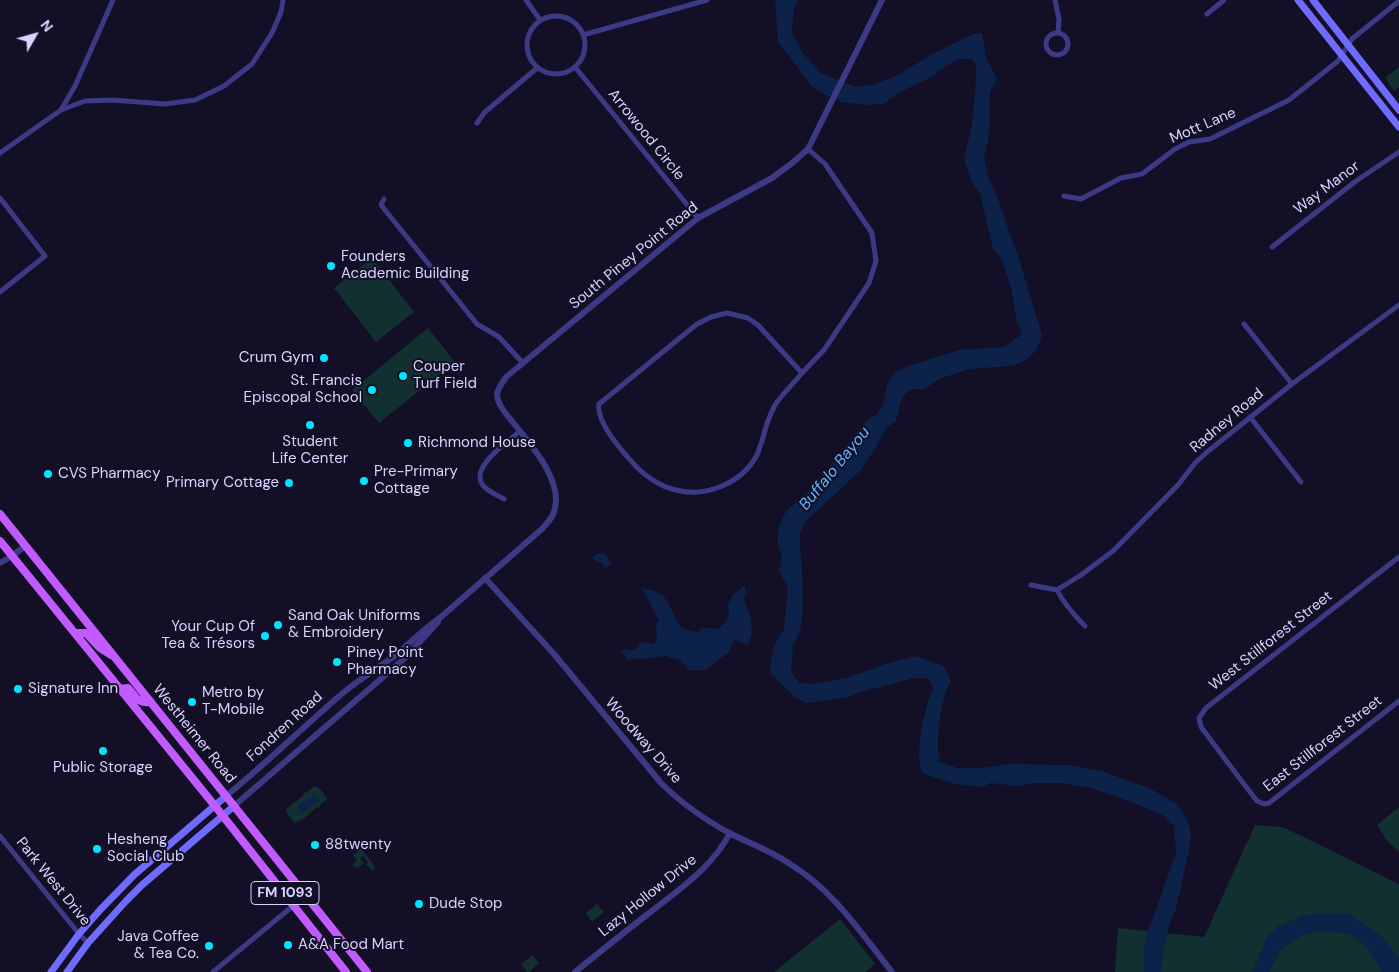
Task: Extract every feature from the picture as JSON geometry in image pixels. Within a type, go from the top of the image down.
[{"type":"main road","points":[[1298,0],[1399,127]]},
{"type":"main road","points":[[1312,0],[1399,110]]},
{"type":"main road","name":"Westheimer Road","points":[[0,514],[367,972]]},
{"type":"main road","name":"Westheimer Road","points":[[0,540],[215,806],[346,972]]},
{"type":"main road","points":[[75,633],[86,633],[100,648],[115,657]]},
{"type":"main road","points":[[119,689],[128,688],[140,701],[144,703],[151,702]]},
{"type":"main road","name":"Fondren Road","points":[[51,972],[79,934],[100,910],[134,876],[226,796]]},
{"type":"main road","name":"Fondren Road","points":[[67,972],[88,943],[142,885],[234,806]]},
{"type":"street","points":[[61,110],[75,86],[113,0]]},
{"type":"street","points":[[0,153],[61,110],[85,100],[165,104],[194,100],[224,86],[252,64],[272,34],[281,12],[283,0]]},
{"type":"street","points":[[526,0],[540,20]]},
{"type":"street","points":[[583,35],[707,0]]},
{"type":"street","name":"South Piney Point Road","points":[[555,492],[550,474],[502,408],[497,396],[506,377],[698,218],[772,178],[808,149],[882,0]]},
{"type":"street","points":[[1056,0],[1059,19],[1058,33]]},
{"type":"street","points":[[1207,14],[1224,0]]},
{"type":"street","name":"Mott Lane","points":[[1064,196],[1081,199],[1121,178],[1142,174],[1175,149],[1189,142],[1210,139],[1289,100],[1338,62],[1352,39],[1399,1]]},
{"type":"street","points":[[551,16],[564,17],[578,26],[583,35],[585,49],[580,60],[575,67],[565,73],[554,74],[537,68],[532,63],[526,49],[532,27],[540,20],[551,16]]},
{"type":"street","points":[[1058,33],[1065,37],[1068,45],[1064,52],[1056,54],[1048,50],[1046,42],[1050,35],[1058,33]]},
{"type":"street","name":"Arrowood Circle","points":[[575,67],[698,218]]},
{"type":"street","points":[[477,124],[485,112],[537,68]]},
{"type":"street","points":[[802,373],[758,325],[748,318],[727,313],[697,324],[601,401],[598,412],[609,434],[632,463],[651,479],[675,490],[709,491],[731,482],[746,470],[757,455],[775,405],[824,350],[869,283],[876,261],[872,233],[825,164],[808,149]]},
{"type":"street","name":"Way Manor","points":[[1272,247],[1356,181],[1399,152]]},
{"type":"street","points":[[0,198],[45,256],[0,292]]},
{"type":"street","points":[[384,199],[381,205],[477,324],[498,337],[522,362]]},
{"type":"street","name":"Radney Road","points":[[1057,590],[1113,551],[1178,485],[1207,452],[1292,384],[1399,305]]},
{"type":"street","points":[[1244,324],[1292,384]]},
{"type":"street","points":[[1250,417],[1301,482]]},
{"type":"street","points":[[504,499],[493,494],[482,485],[479,475],[483,464],[520,431]]},
{"type":"street","name":"Fondren Road","points":[[226,796],[343,694],[441,617],[543,528],[555,509],[555,492]]},
{"type":"street","points":[[0,563],[25,546]]},
{"type":"street","name":"West Stillforest Street","points":[[1224,758],[1201,727],[1199,718],[1206,708],[1399,557]]},
{"type":"street","name":"Woodway Drive","points":[[485,578],[554,654],[661,784],[676,798],[710,822],[763,848],[815,882],[840,906],[892,972]]},
{"type":"street","points":[[1031,585],[1057,590],[1072,613],[1085,626]]},
{"type":"street","name":"Fondren Road","points":[[234,806],[405,658],[441,617]]},
{"type":"street","name":"East Stillforest Street","points":[[1224,758],[1257,801],[1264,804],[1269,803],[1399,701]]},
{"type":"street","name":"Lazy Hollow Drive","points":[[575,972],[688,882],[717,855],[730,833]]},
{"type":"street","name":"Park West Drive","points":[[0,836],[88,943]]},
{"type":"street","points":[[213,972],[294,905]]},
{"type":"green space","points":[[1399,67],[1399,87],[1394,91],[1385,78]]},
{"type":"green space","points":[[372,258],[414,312],[376,342],[334,288]]},
{"type":"green space","name":"Couper Turf Field","points":[[428,328],[455,362],[379,423],[352,390]]},
{"type":"green space","points":[[315,786],[321,790],[327,799],[308,816],[294,823],[285,810],[304,795],[304,792],[306,793]]},
{"type":"green space","points":[[1399,807],[1399,852],[1388,842],[1377,825]]},
{"type":"green space","points":[[1255,825],[1283,827],[1399,884],[1399,972],[1115,972],[1118,928],[1204,937]]},
{"type":"green space","points":[[360,847],[376,868],[372,871],[366,864],[368,862],[363,856],[360,859],[364,863],[358,868],[355,868],[352,864],[357,861],[353,855],[357,852],[355,849]]},
{"type":"green space","points":[[597,904],[604,912],[592,922],[586,913]]},
{"type":"green space","points":[[840,919],[875,964],[865,972],[774,972]]},
{"type":"green space","points":[[533,955],[539,963],[527,972],[521,964]]},
{"type":"water","points":[[775,0],[798,0],[794,10],[792,32],[802,52],[822,74],[857,87],[874,85],[898,75],[927,57],[973,34],[982,33],[986,58],[997,79],[990,92],[989,135],[984,158],[988,176],[1017,252],[1042,335],[1037,349],[1028,359],[1013,366],[969,369],[939,379],[925,389],[911,389],[902,397],[896,421],[887,427],[859,472],[805,522],[800,534],[803,610],[800,631],[793,646],[791,671],[799,683],[813,684],[847,678],[915,656],[944,666],[951,680],[941,710],[938,732],[940,762],[957,768],[983,768],[1008,764],[1068,765],[1102,771],[1151,789],[1177,804],[1187,819],[1191,833],[1176,909],[1166,940],[1162,972],[1144,972],[1144,943],[1176,853],[1174,826],[1164,816],[1091,788],[1062,783],[1037,783],[1018,786],[990,783],[982,787],[956,784],[922,772],[919,753],[920,742],[924,718],[933,688],[928,678],[914,678],[847,697],[807,703],[797,699],[772,675],[770,667],[774,645],[784,630],[788,588],[779,571],[782,558],[777,542],[780,524],[786,511],[845,459],[883,405],[888,381],[897,371],[959,350],[1004,347],[1022,334],[1017,322],[1011,287],[1001,258],[993,249],[980,193],[972,183],[964,159],[972,124],[976,64],[971,59],[960,59],[949,64],[932,77],[900,92],[883,104],[866,105],[842,102],[812,87],[778,41]]},
{"type":"water","points":[[599,552],[600,554],[603,552],[612,563],[606,568],[592,558]]},
{"type":"water","points":[[745,586],[746,594],[744,598],[751,619],[752,632],[748,645],[735,640],[731,644],[729,653],[706,670],[689,670],[680,660],[666,656],[628,660],[621,651],[626,649],[633,651],[642,642],[654,644],[657,639],[656,624],[659,621],[642,587],[662,595],[680,625],[690,631],[698,632],[702,628],[718,629],[725,623],[729,616],[728,605],[733,594]]},
{"type":"water","points":[[314,794],[319,800],[301,814],[298,806]]},
{"type":"water","points":[[1348,913],[1382,936],[1399,959],[1399,972],[1382,972],[1368,948],[1351,935],[1327,931],[1308,933],[1291,942],[1280,950],[1270,972],[1252,972],[1267,937],[1278,926],[1306,915]]},
{"type":"waterway","name":"Buffalo Bayou","points":[[824,481],[873,422]]},
{"type":"place","name":"Founders Academic Building","points":[[331,266]]},
{"type":"place","name":"Crum Gym","points":[[324,358]]},
{"type":"place","name":"Couper Turf Field","points":[[403,376]]},
{"type":"place","name":"St. Francis Episcopal School","points":[[372,390]]},
{"type":"place","name":"Student Life Center","points":[[310,425]]},
{"type":"place","name":"Richmond House","points":[[408,443]]},
{"type":"place","name":"CVS Pharmacy","points":[[48,474]]},
{"type":"place","name":"Pre-Primary Cottage","points":[[364,481]]},
{"type":"place","name":"Primary Cottage","points":[[289,483]]},
{"type":"place","name":"Sand Oak Uniforms & Embroidery","points":[[278,625]]},
{"type":"place","name":"Your Cup Of Tea & Trésors","points":[[265,636]]},
{"type":"place","name":"Piney Point Pharmacy","points":[[337,662]]},
{"type":"place","name":"Signature Inn","points":[[18,689]]},
{"type":"place","name":"Metro by T-Mobile","points":[[192,702]]},
{"type":"place","name":"Public Storage","points":[[103,751]]},
{"type":"place","name":"88twenty","points":[[315,845]]},
{"type":"place","name":"Hesheng Social Club","points":[[97,849]]},
{"type":"place","name":"Dude Stop","points":[[419,904]]},
{"type":"place","name":"A&A Food Mart","points":[[288,945]]},
{"type":"place","name":"Java Coffee & Tea Co.","points":[[209,946]]}]
